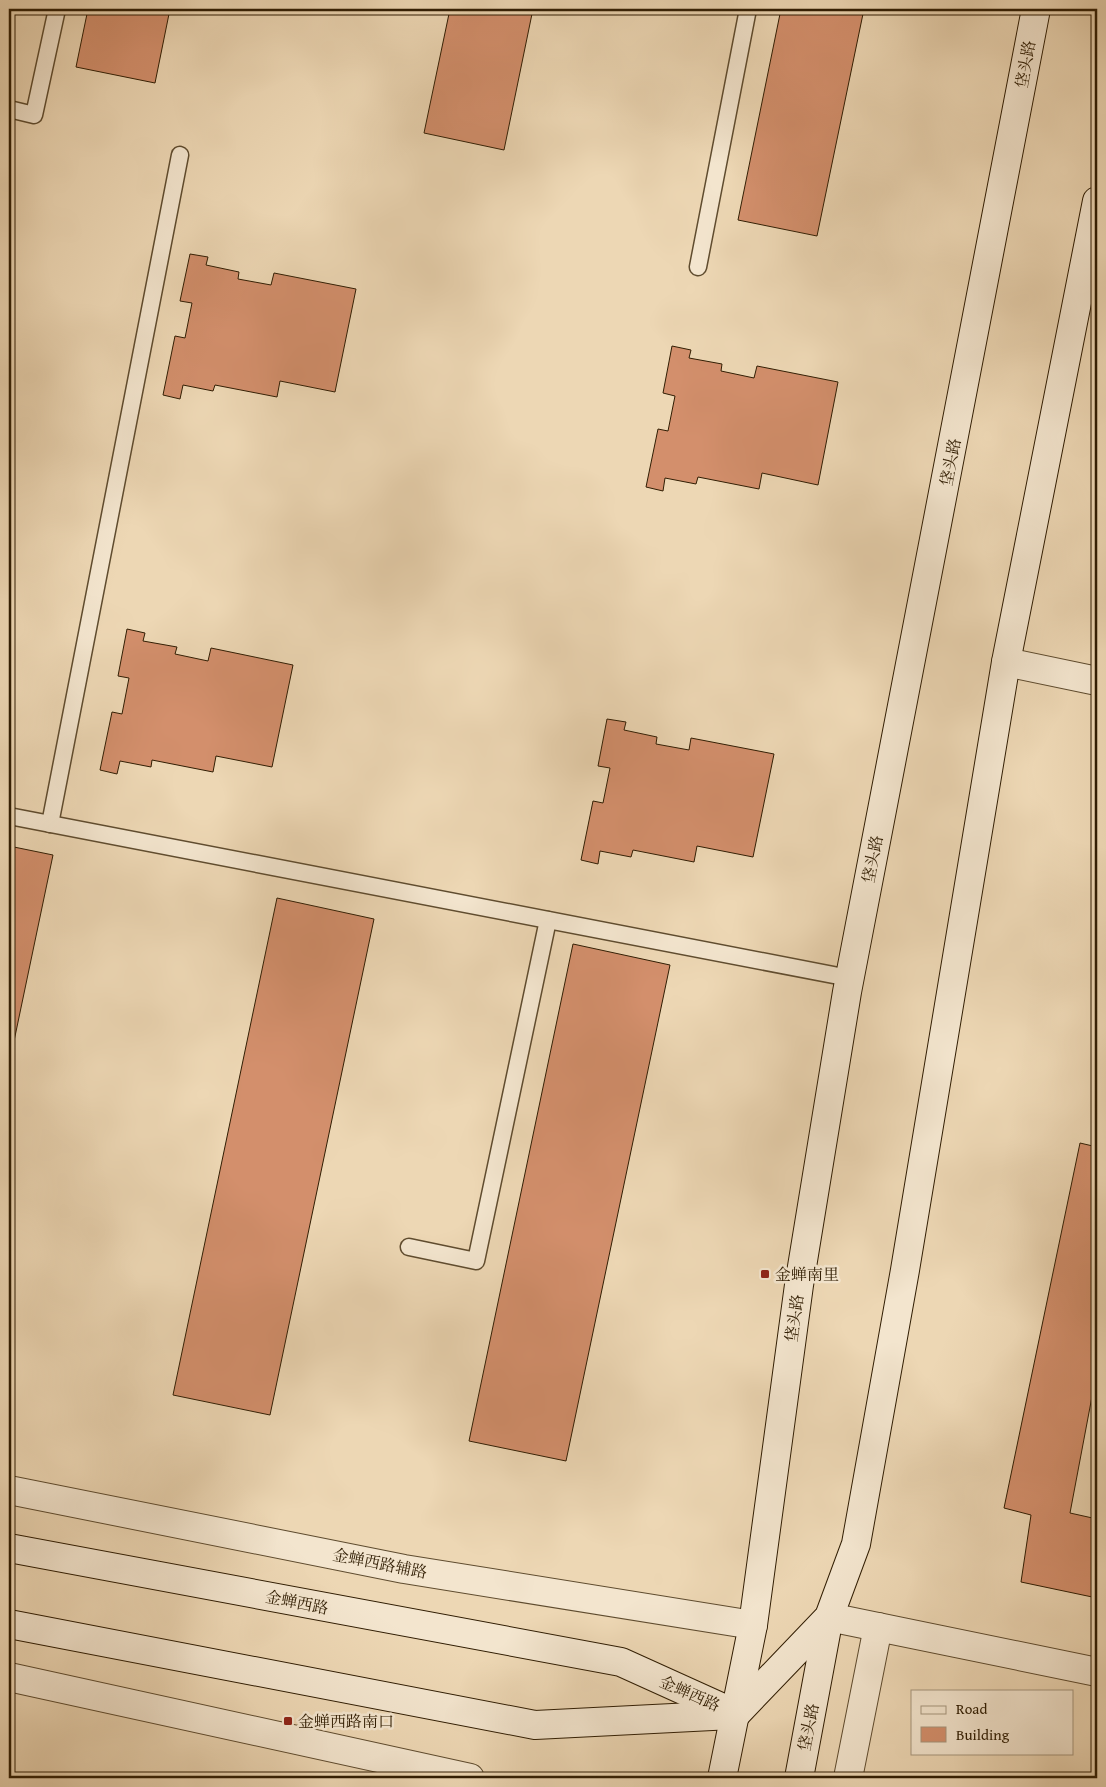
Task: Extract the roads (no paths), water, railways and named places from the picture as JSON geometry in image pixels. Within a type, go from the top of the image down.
[{"type":"main road","name":"垡头路","points":[[722,1778],[753,1625],[799,1285],[849,978],[1036,9]]},
{"type":"main road","name":"垡头路","points":[[799,1778],[829,1617],[856,1544],[905,1270],[1006,662],[1097,201]]},
{"type":"main road","points":[[1006,662],[1097,681]]},
{"type":"main road","name":"金蝉西路辅路","points":[[9,1490],[404,1568],[753,1625]]},
{"type":"main road","name":"金蝉西路","points":[[9,1548],[621,1662],[736,1714]]},
{"type":"main road","name":"垡头路","points":[[736,1714],[829,1617]]},
{"type":"main road","points":[[829,1617],[1097,1672]]},
{"type":"main road","name":"金蝉西路","points":[[9,1624],[535,1725],[736,1714]]},
{"type":"main road","points":[[848,1778],[878,1627]]},
{"type":"main road","points":[[9,1678],[470,1778]]},
{"type":"lane","points":[[9,109],[34,115],[58,9]]},
{"type":"lane","points":[[698,266],[748,9]]},
{"type":"lane","points":[[50,824],[180,155]]},
{"type":"lane","points":[[9,816],[849,978]]},
{"type":"lane","points":[[408,1247],[476,1261],[548,920]]},
{"type":"place","name":"金蝉南里","points":[[765,1274]]},
{"type":"place","name":"金蝉西路南口","points":[[288,1721]]}]
